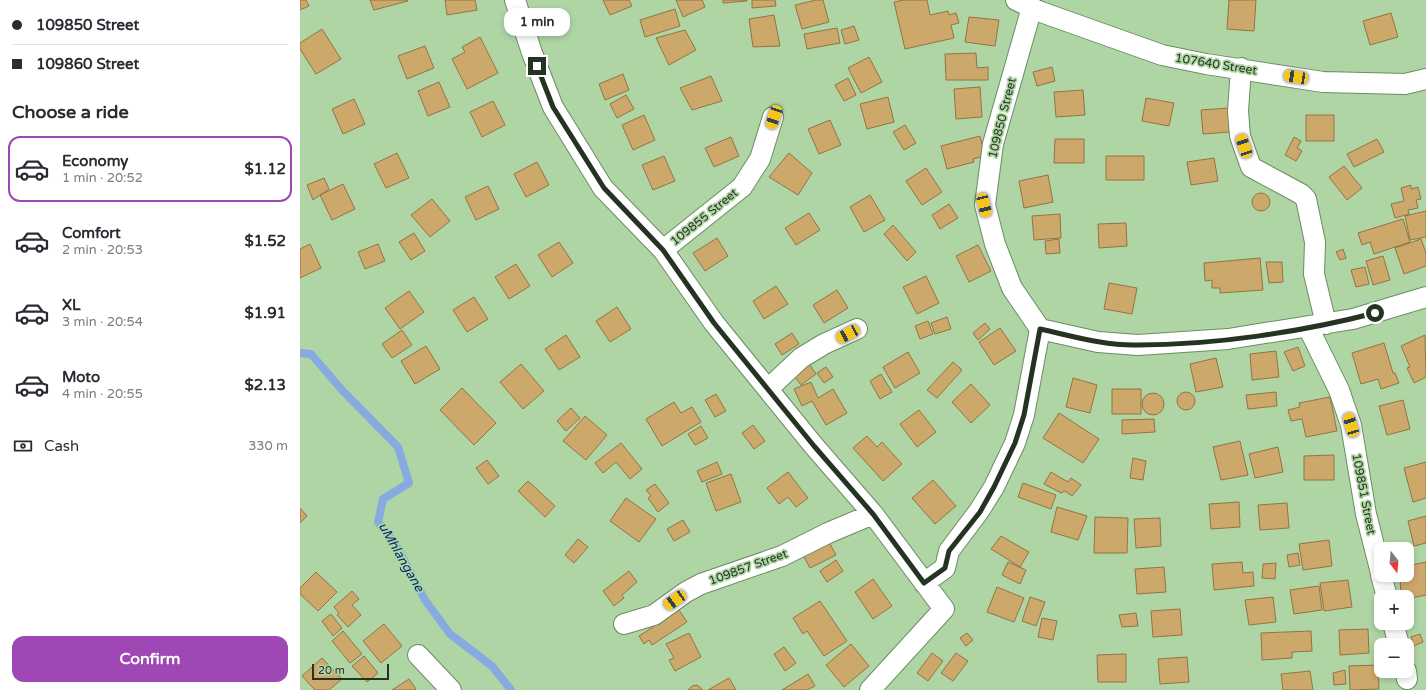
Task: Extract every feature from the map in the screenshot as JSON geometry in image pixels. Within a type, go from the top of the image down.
[{"type":"street","points":[[515,0],[532,53],[553,107],[604,188],[663,250],[714,323],[769,388],[814,446],[873,514],[944,609],[870,690]]},
{"type":"street","name":"107640 Street","points":[[1024,4],[1162,56],[1323,82],[1405,84],[1426,79]]},
{"type":"street","name":"109850 Street","points":[[1024,4],[993,144],[984,205],[995,244],[1012,288],[1040,329]]},
{"type":"street","name":"109851 Street","points":[[1240,68],[1238,111],[1240,136],[1251,167],[1301,194],[1306,199],[1315,242],[1314,274],[1317,326],[1351,425],[1366,514],[1374,546]]},
{"type":"street","name":"109855 Street","points":[[663,250],[742,187],[760,159],[774,117]]},
{"type":"street","points":[[924,583],[945,568],[949,551],[980,512],[1015,443],[1024,415],[1040,329],[1098,342],[1138,345],[1228,339],[1317,326],[1375,313],[1426,297]]},
{"type":"street","points":[[769,388],[801,358],[824,344],[857,329]]},
{"type":"street","name":"109857 Street","points":[[624,624],[654,615],[686,592],[702,584],[782,556],[828,533],[873,514]]},
{"type":"street","points":[[418,655],[451,690]]},
{"type":"building","points":[[300,0],[306,0],[309,6],[300,10]]},
{"type":"building","points":[[370,0],[407,0],[408,1],[374,10]]},
{"type":"building","points":[[445,0],[475,0],[477,10],[447,15]]},
{"type":"building","points":[[603,0],[629,0],[632,6],[610,15]]},
{"type":"building","points":[[676,0],[702,0],[705,7],[683,17]]},
{"type":"building","points":[[723,0],[747,0],[747,1],[723,3]]},
{"type":"building","points":[[752,0],[775,0],[776,6],[752,8]]},
{"type":"building","points":[[816,0],[823,0],[829,22],[802,29],[795,5]]},
{"type":"building","points":[[904,0],[927,0],[930,15],[948,11],[949,15],[956,13],[959,23],[951,25],[954,38],[905,49],[894,2]]},
{"type":"building","points":[[1229,0],[1256,0],[1254,31],[1227,29]]},
{"type":"building","points":[[675,9],[680,26],[645,37],[640,20]]},
{"type":"building","points":[[1391,13],[1398,37],[1370,45],[1363,21]]},
{"type":"building","points":[[774,15],[780,46],[753,47],[749,19]]},
{"type":"building","points":[[969,17],[999,20],[995,46],[965,42]]},
{"type":"building","points":[[854,26],[859,40],[845,44],[841,30]]},
{"type":"building","points":[[837,28],[840,43],[807,49],[804,34]]},
{"type":"building","points":[[322,29],[341,59],[316,74],[300,49],[300,43]]},
{"type":"building","points":[[685,30],[696,50],[669,65],[656,38]]},
{"type":"building","points":[[480,37],[498,73],[467,89],[452,59],[465,52],[462,47]]},
{"type":"building","points":[[425,46],[434,68],[407,79],[398,56]]},
{"type":"building","points":[[976,53],[977,68],[988,67],[988,80],[946,80],[945,54]]},
{"type":"building","points":[[869,57],[882,82],[861,93],[848,68]]},
{"type":"building","points":[[1052,67],[1055,81],[1037,86],[1033,72]]},
{"type":"building","points":[[623,74],[629,90],[605,100],[599,84]]},
{"type":"building","points":[[711,76],[722,101],[692,110],[680,88]]},
{"type":"building","points":[[848,78],[856,95],[844,101],[835,85]]},
{"type":"building","points":[[439,82],[450,107],[428,116],[418,91]]},
{"type":"building","points":[[980,87],[982,117],[956,119],[954,89]]},
{"type":"building","points":[[1083,90],[1085,115],[1056,117],[1054,92]]},
{"type":"building","points":[[626,95],[634,109],[617,118],[610,104]]},
{"type":"building","points":[[888,97],[894,122],[867,129],[860,104]]},
{"type":"building","points":[[1146,98],[1174,103],[1169,126],[1142,121]]},
{"type":"building","points":[[354,99],[365,124],[343,134],[332,109]]},
{"type":"building","points":[[493,101],[505,125],[482,137],[470,112]]},
{"type":"building","points":[[1229,108],[1230,132],[1203,134],[1201,110]]},
{"type":"building","points":[[644,115],[655,140],[633,150],[622,125]]},
{"type":"building","points":[[1306,115],[1334,115],[1334,141],[1306,141]]},
{"type":"building","points":[[830,120],[841,145],[819,154],[808,129]]},
{"type":"building","points":[[905,125],[916,143],[904,150],[893,132]]},
{"type":"building","points":[[980,136],[985,156],[973,159],[974,162],[947,169],[941,146]]},
{"type":"building","points":[[731,137],[739,156],[714,167],[705,148]]},
{"type":"building","points":[[1294,137],[1301,141],[1297,148],[1302,151],[1296,161],[1285,155]]},
{"type":"building","points":[[1055,139],[1084,139],[1084,163],[1054,163]]},
{"type":"building","points":[[1377,139],[1384,152],[1354,167],[1347,154]]},
{"type":"building","points":[[397,153],[409,178],[386,188],[374,164]]},
{"type":"building","points":[[789,153],[812,173],[798,195],[769,177]]},
{"type":"building","points":[[664,156],[675,181],[653,190],[642,165]]},
{"type":"building","points":[[1106,156],[1144,156],[1144,180],[1106,180]]},
{"type":"building","points":[[1214,158],[1218,181],[1191,185],[1187,162]]},
{"type":"building","points":[[537,162],[549,185],[526,197],[514,174]]},
{"type":"building","points":[[1344,166],[1362,188],[1347,200],[1329,177]]},
{"type":"building","points":[[926,168],[942,192],[922,205],[906,181]]},
{"type":"building","points":[[1048,175],[1053,202],[1024,208],[1019,181]]},
{"type":"building","points":[[324,178],[329,189],[313,200],[307,185]]},
{"type":"building","points":[[343,184],[355,209],[332,220],[320,195]]},
{"type":"building","points":[[1411,185],[1411,189],[1418,187],[1421,199],[1416,200],[1418,208],[1408,210],[1409,214],[1395,218],[1391,204],[1404,201],[1401,188]]},
{"type":"building","points":[[488,186],[499,209],[476,220],[465,197]]},
{"type":"building","points":[[1257,193],[1265,193],[1270,198],[1268,209],[1265,211],[1257,211],[1252,206],[1252,198]]},
{"type":"building","points":[[870,195],[885,220],[864,232],[850,207]]},
{"type":"building","points":[[432,199],[450,221],[430,237],[411,215]]},
{"type":"building","points":[[949,204],[958,218],[940,229],[932,215]]},
{"type":"building","points":[[1426,211],[1426,237],[1410,240],[1405,216]]},
{"type":"building","points":[[809,213],[820,230],[796,245],[785,228]]},
{"type":"building","points":[[1060,214],[1061,238],[1034,240],[1032,216]]},
{"type":"building","points":[[1403,219],[1410,242],[1374,254],[1370,242],[1362,245],[1358,233]]},
{"type":"building","points":[[1126,223],[1127,246],[1099,248],[1098,224]]},
{"type":"building","points":[[893,225],[916,252],[907,261],[884,234]]},
{"type":"building","points":[[414,233],[425,251],[411,260],[399,242]]},
{"type":"building","points":[[717,238],[728,256],[705,271],[693,253]]},
{"type":"building","points":[[1059,239],[1060,253],[1046,254],[1045,241]]},
{"type":"building","points":[[1421,239],[1426,253],[1426,266],[1404,274],[1395,248]]},
{"type":"building","points":[[559,242],[573,263],[552,277],[538,255]]},
{"type":"building","points":[[310,244],[321,268],[300,278],[300,249]]},
{"type":"building","points":[[378,244],[385,261],[365,269],[358,252]]},
{"type":"building","points":[[978,245],[991,271],[969,282],[956,256]]},
{"type":"building","points":[[1343,249],[1346,258],[1340,260],[1336,252]]},
{"type":"building","points":[[1383,256],[1390,280],[1373,285],[1366,261]]},
{"type":"building","points":[[1260,258],[1263,290],[1220,293],[1220,288],[1212,288],[1212,280],[1205,281],[1204,263]]},
{"type":"building","points":[[1266,262],[1282,262],[1283,282],[1269,283]]},
{"type":"building","points":[[516,264],[530,286],[509,299],[495,277]]},
{"type":"building","points":[[1365,267],[1369,284],[1356,287],[1351,270]]},
{"type":"building","points":[[926,276],[939,303],[917,314],[903,287]]},
{"type":"building","points":[[1109,283],[1137,288],[1132,314],[1104,309]]},
{"type":"building","points":[[776,286],[788,304],[764,319],[753,301]]},
{"type":"building","points":[[837,290],[848,308],[824,323],[813,305]]},
{"type":"building","points":[[409,291],[424,312],[400,329],[385,308]]},
{"type":"building","points":[[474,297],[488,319],[467,332],[453,310]]},
{"type":"building","points":[[617,307],[631,329],[610,342],[596,321]]},
{"type":"building","points":[[947,317],[951,329],[935,334],[931,323]]},
{"type":"building","points":[[928,321],[933,334],[920,339],[915,326]]},
{"type":"building","points":[[985,323],[990,329],[978,340],[973,333]]},
{"type":"building","points":[[1000,328],[1016,351],[994,365],[979,342]]},
{"type":"building","points":[[402,330],[412,345],[392,358],[382,344]]},
{"type":"building","points":[[792,333],[799,344],[782,355],[775,344]]},
{"type":"building","points":[[566,335],[580,357],[559,370],[545,349]]},
{"type":"building","points":[[1425,335],[1426,377],[1414,383],[1407,368],[1410,367],[1401,346]]},
{"type":"building","points":[[1384,343],[1393,373],[1395,373],[1399,383],[1381,389],[1378,379],[1361,384],[1352,353]]},
{"type":"building","points":[[426,346],[440,369],[415,384],[401,361]]},
{"type":"building","points":[[1298,347],[1305,366],[1293,371],[1284,352]]},
{"type":"building","points":[[1276,351],[1279,377],[1252,380],[1250,354]]},
{"type":"building","points":[[908,352],[920,373],[895,388],[883,367]]},
{"type":"building","points":[[1216,358],[1223,387],[1196,392],[1190,364]]},
{"type":"building","points":[[808,362],[816,374],[801,385],[792,373]]},
{"type":"building","points":[[953,362],[962,370],[937,398],[927,390]]},
{"type":"building","points":[[521,364],[544,391],[523,409],[500,382]]},
{"type":"building","points":[[826,367],[833,377],[824,383],[817,373]]},
{"type":"building","points":[[881,374],[892,392],[880,399],[870,381]]},
{"type":"building","points":[[1073,378],[1097,385],[1090,413],[1066,407]]},
{"type":"building","points":[[811,382],[818,398],[833,389],[847,413],[826,425],[812,401],[802,406],[794,389]]},
{"type":"building","points":[[971,384],[990,405],[971,423],[952,402]]},
{"type":"building","points":[[462,388],[496,423],[474,445],[440,410]]},
{"type":"building","points":[[1112,389],[1141,389],[1141,414],[1112,414]]},
{"type":"building","points":[[1186,392],[1192,395],[1195,401],[1192,407],[1186,410],[1180,407],[1177,401],[1180,395]]},
{"type":"building","points":[[1276,392],[1277,406],[1248,409],[1246,395]]},
{"type":"building","points":[[1153,393],[1157,394],[1163,400],[1163,408],[1157,414],[1153,415],[1149,414],[1143,408],[1142,404],[1143,400],[1149,394]]},
{"type":"building","points":[[716,394],[726,411],[715,417],[705,400]]},
{"type":"building","points":[[1330,397],[1337,431],[1306,437],[1302,419],[1291,421],[1288,410],[1300,407],[1299,403]]},
{"type":"building","points":[[1403,400],[1410,429],[1387,435],[1379,406]]},
{"type":"building","points":[[674,402],[681,413],[692,407],[701,422],[662,446],[646,419]]},
{"type":"building","points":[[571,408],[580,418],[566,431],[557,421]]},
{"type":"building","points":[[919,410],[936,432],[917,447],[900,424]]},
{"type":"building","points":[[1059,413],[1099,439],[1083,463],[1043,438]]},
{"type":"building","points":[[585,416],[607,435],[586,460],[563,441]]},
{"type":"building","points":[[1154,419],[1155,432],[1122,434],[1122,420]]},
{"type":"building","points":[[753,425],[765,441],[754,449],[742,433]]},
{"type":"building","points":[[701,426],[708,438],[695,445],[688,434]]},
{"type":"building","points":[[867,436],[877,447],[882,442],[902,464],[883,481],[853,448]]},
{"type":"building","points":[[1240,441],[1248,475],[1221,480],[1213,447]]},
{"type":"building","points":[[621,443],[642,469],[630,479],[616,462],[603,473],[595,463]]},
{"type":"building","points":[[1278,447],[1283,472],[1255,478],[1249,454]]},
{"type":"building","points":[[1334,455],[1334,480],[1304,480],[1304,456]]},
{"type":"building","points":[[1133,458],[1146,461],[1143,480],[1130,478]]},
{"type":"building","points":[[487,460],[499,476],[488,484],[476,468]]},
{"type":"building","points":[[717,462],[722,474],[702,482],[697,471]]},
{"type":"building","points":[[1426,462],[1426,498],[1413,502],[1404,468]]},
{"type":"building","points":[[788,472],[808,498],[796,507],[788,497],[779,504],[767,488]]},
{"type":"building","points":[[1051,472],[1068,482],[1071,478],[1081,485],[1072,496],[1065,491],[1061,493],[1044,484]]},
{"type":"building","points":[[731,474],[741,502],[716,511],[706,483]]},
{"type":"building","points":[[933,480],[956,506],[935,524],[912,498]]},
{"type":"building","points":[[528,481],[555,506],[545,517],[518,491]]},
{"type":"building","points":[[1023,483],[1056,495],[1051,509],[1018,497]]},
{"type":"building","points":[[655,484],[669,503],[658,512],[648,498],[651,496],[646,490]]},
{"type":"building","points":[[626,498],[656,519],[639,542],[610,521]]},
{"type":"building","points":[[1239,502],[1240,527],[1211,529],[1209,504]]},
{"type":"building","points":[[1287,503],[1289,528],[1260,530],[1258,505]]},
{"type":"building","points":[[1057,507],[1087,516],[1078,540],[1051,532]]},
{"type":"building","points":[[300,508],[307,516],[300,523]]},
{"type":"building","points":[[1426,516],[1426,543],[1414,546],[1408,521]]},
{"type":"building","points":[[1095,517],[1128,518],[1127,553],[1094,553]]},
{"type":"building","points":[[1160,518],[1161,546],[1136,548],[1134,519]]},
{"type":"building","points":[[683,520],[690,532],[674,541],[667,529]]},
{"type":"building","points":[[1001,536],[1029,552],[1020,567],[991,549]]},
{"type":"building","points":[[578,539],[588,547],[574,563],[565,555]]},
{"type":"building","points":[[1329,540],[1332,566],[1303,570],[1299,544]]},
{"type":"building","points":[[829,542],[836,555],[810,568],[803,555]]},
{"type":"building","points":[[1298,553],[1300,565],[1289,567],[1287,555]]},
{"type":"building","points":[[836,560],[843,571],[827,582],[820,571]]},
{"type":"building","points":[[1008,562],[1026,570],[1020,584],[1002,575]]},
{"type":"building","points":[[1242,562],[1243,573],[1253,572],[1254,586],[1214,590],[1212,564]]},
{"type":"building","points":[[1426,562],[1426,595],[1414,598],[1414,590],[1401,590],[1400,582],[1414,582],[1414,565]]},
{"type":"building","points":[[1276,563],[1275,579],[1262,578],[1263,564]]},
{"type":"building","points":[[1164,567],[1166,592],[1137,594],[1135,569]]},
{"type":"building","points":[[629,571],[637,582],[622,595],[624,598],[614,606],[603,591]]},
{"type":"building","points":[[316,572],[337,592],[318,611],[300,594],[300,588]]},
{"type":"building","points":[[873,579],[892,606],[873,619],[855,592]]},
{"type":"building","points":[[1348,580],[1352,607],[1324,611],[1320,583]]},
{"type":"building","points":[[1319,586],[1322,610],[1294,614],[1290,590]]},
{"type":"building","points":[[997,587],[1024,598],[1014,622],[987,612]]},
{"type":"building","points":[[352,591],[359,599],[352,605],[361,615],[348,627],[337,615],[339,613],[334,607]]},
{"type":"building","points":[[1030,597],[1045,602],[1036,626],[1022,621]]},
{"type":"building","points":[[1273,597],[1276,622],[1249,625],[1245,600]]},
{"type":"building","points":[[820,601],[847,641],[824,656],[807,631],[803,634],[793,618]]},
{"type":"building","points":[[1180,609],[1182,635],[1153,637],[1151,611]]},
{"type":"building","points":[[679,610],[687,622],[652,645],[649,640],[644,644],[639,636]]},
{"type":"building","points":[[1136,613],[1138,626],[1122,627],[1119,615]]},
{"type":"building","points":[[331,614],[342,628],[333,636],[322,621]]},
{"type":"building","points":[[1042,618],[1057,621],[1053,640],[1038,637]]},
{"type":"building","points":[[384,624],[402,646],[381,663],[363,641]]},
{"type":"building","points":[[1368,629],[1369,653],[1340,655],[1339,630]]},
{"type":"building","points":[[343,631],[362,654],[350,663],[332,641]]},
{"type":"building","points":[[1311,631],[1312,651],[1292,652],[1292,658],[1262,660],[1261,633]]},
{"type":"building","points":[[689,633],[701,657],[675,671],[669,660],[674,658],[666,644]]},
{"type":"building","points":[[967,633],[973,640],[966,646],[960,638]]},
{"type":"building","points":[[1420,634],[1423,642],[1414,646],[1414,638],[1411,637]]},
{"type":"building","points":[[851,644],[869,666],[844,687],[826,665]]},
{"type":"building","points":[[784,647],[796,663],[785,671],[774,654]]},
{"type":"building","points":[[932,653],[943,661],[928,681],[917,673]]},
{"type":"building","points":[[956,653],[968,661],[953,681],[941,673]]},
{"type":"building","points":[[1126,654],[1126,682],[1098,682],[1097,655]]},
{"type":"building","points":[[364,656],[378,673],[367,682],[352,666]]},
{"type":"building","points":[[1187,657],[1189,682],[1160,684],[1158,659]]},
{"type":"building","points":[[322,658],[342,679],[329,690],[315,690],[302,676]]},
{"type":"building","points":[[1374,665],[1374,678],[1379,678],[1379,689],[1350,690],[1349,666]]},
{"type":"building","points":[[1345,670],[1346,684],[1334,685],[1333,673]]},
{"type":"building","points":[[1310,671],[1313,690],[1283,690],[1281,674]]},
{"type":"building","points":[[808,674],[815,686],[807,690],[782,690]]},
{"type":"building","points":[[729,678],[736,690],[708,690]]},
{"type":"building","points":[[409,679],[416,689],[415,690],[392,690]]},
{"type":"building","points":[[697,685],[703,690],[688,690],[692,686]]},
{"type":"waterway","name":"uMhlangane","points":[[300,353],[311,354],[342,390],[398,447],[409,483],[383,499],[378,522],[396,545],[425,600],[450,634],[492,666],[511,690]]},
{"type":"route","points":[[537,66],[553,107],[604,188],[663,250],[714,323],[769,388],[814,446],[873,514],[924,583],[945,568],[949,551],[980,512],[1015,443],[1024,415],[1040,329],[1098,342],[1138,345],[1228,339],[1326,324],[1375,313]]}]
